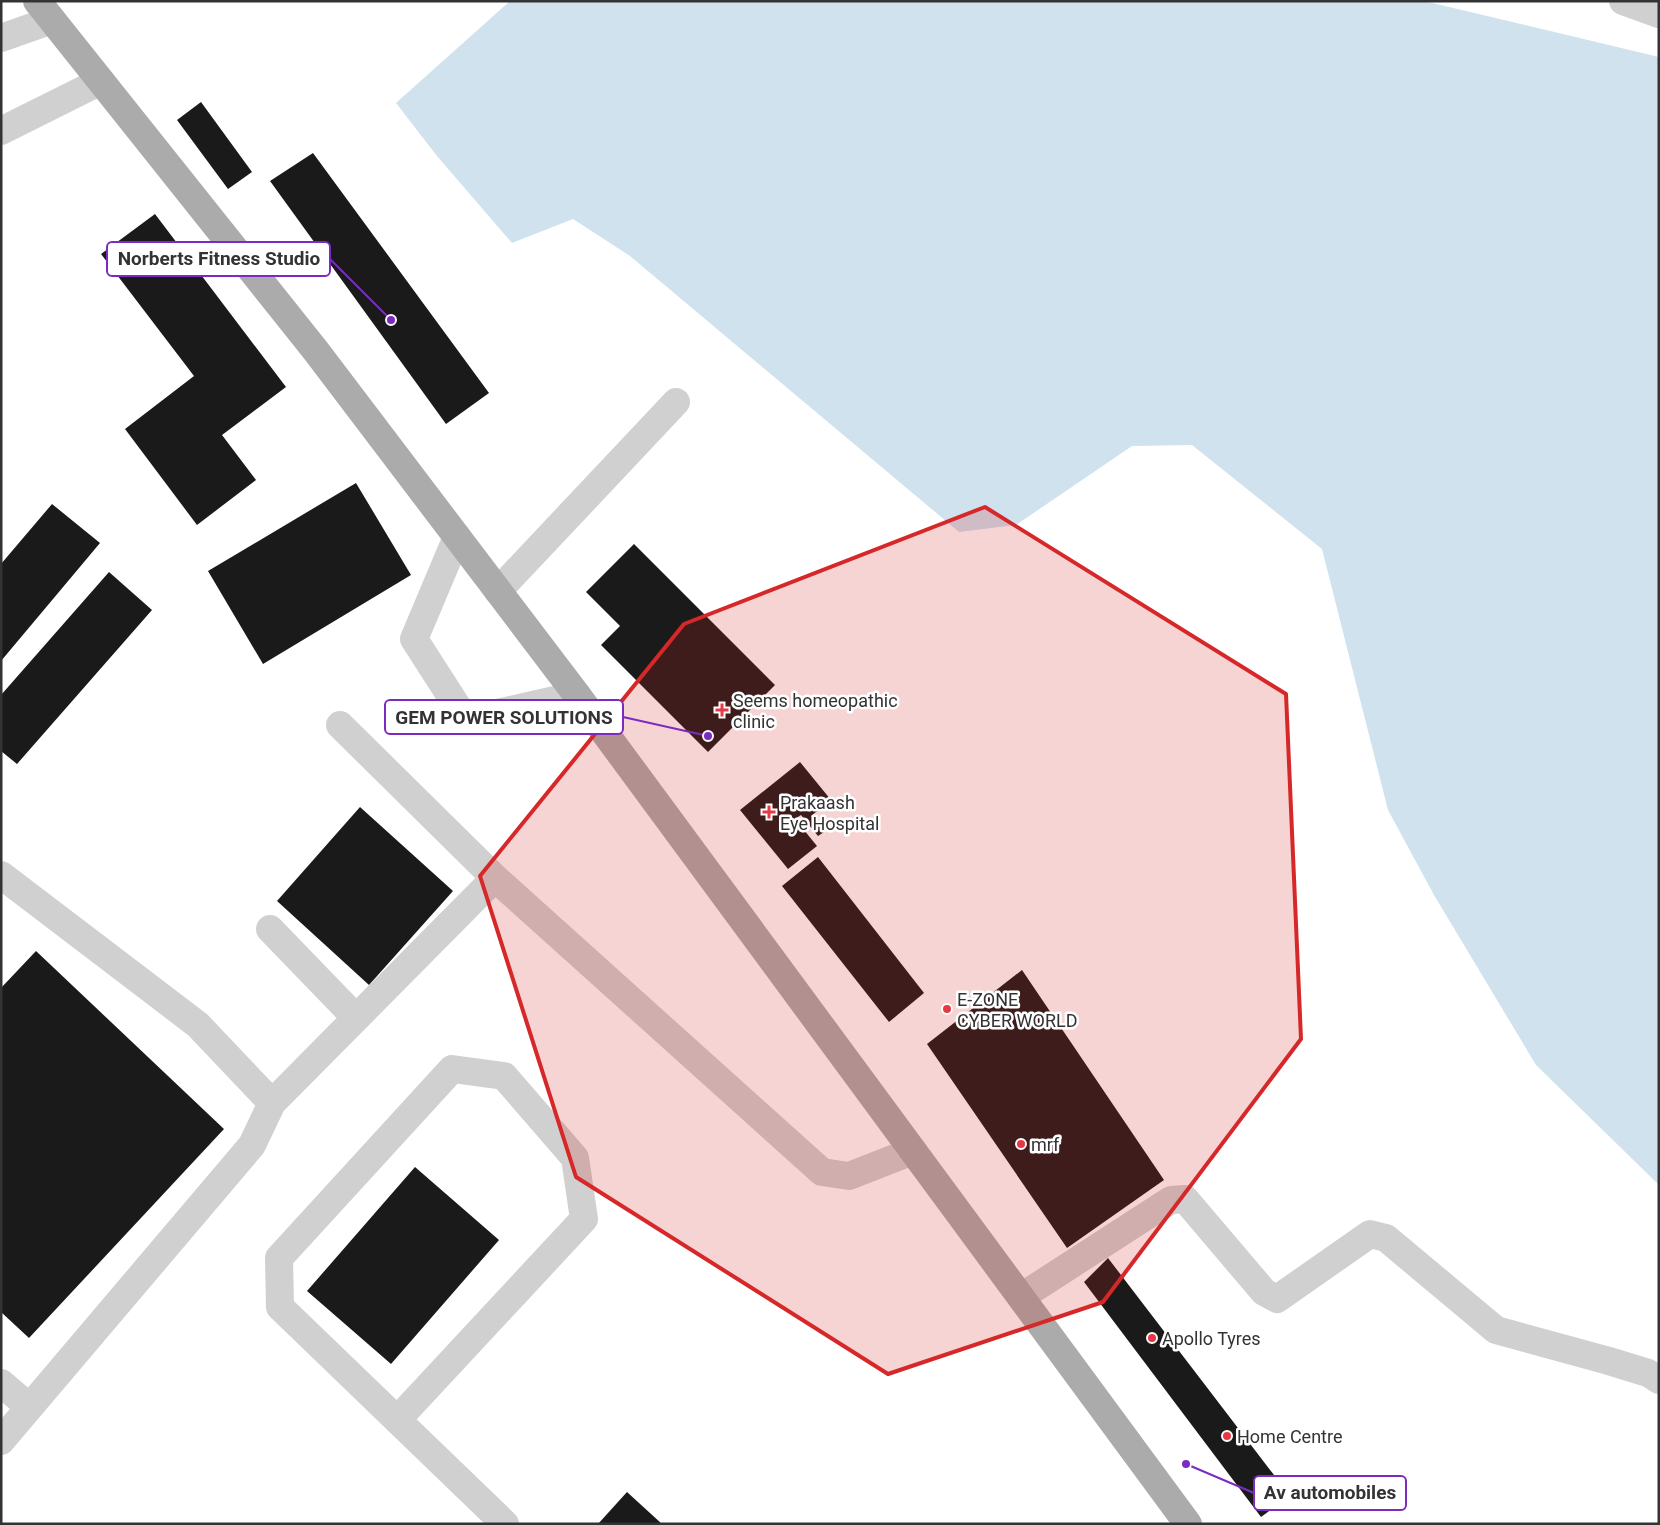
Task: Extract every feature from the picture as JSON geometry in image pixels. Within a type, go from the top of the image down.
[{"type":"main road","points":[[45,10],[316,351],[577,695],[1188,1524]]},
{"type":"street","points":[[1623,1],[1659,14]]},
{"type":"street","points":[[1,38],[45,10]]},
{"type":"street","points":[[1,132],[100,81]]},
{"type":"street","points":[[498,591],[676,402]]},
{"type":"street","points":[[457,537],[414,639],[466,720],[577,695]]},
{"type":"street","points":[[340,725],[494,878],[822,1172],[849,1176],[913,1151]]},
{"type":"street","points":[[1,875],[198,1025],[272,1103]]},
{"type":"street","points":[[1,1440],[252,1145],[272,1103],[494,878]]},
{"type":"street","points":[[270,929],[356,1018]]},
{"type":"street","points":[[397,1420],[584,1219],[576,1158],[504,1076],[452,1069],[279,1258],[280,1307],[504,1524]]},
{"type":"street","points":[[1021,1297],[1171,1200],[1186,1199],[1264,1292],[1277,1299],[1370,1234],[1386,1238],[1496,1330],[1648,1373],[1659,1380]]},
{"type":"street","points":[[1,1383],[30,1407]]},
{"type":"highlighted area","points":[[985,507],[1286,694],[1301,1039],[1103,1302],[888,1374],[576,1177],[480,876],[684,624]]},
{"type":"water","points":[[510,1],[1424,1],[1659,57],[1659,1185],[1536,1065],[1434,895],[1388,810],[1322,549],[1192,445],[1132,446],[1016,525],[959,532],[630,256],[573,219],[512,243],[437,156],[396,103]]},
{"type":"building","points":[[201,102],[252,172],[228,189],[177,120]]},
{"type":"building","points":[[313,153],[489,393],[446,424],[270,181]]},
{"type":"building","points":[[155,214],[286,387],[222,435],[256,480],[197,525],[125,429],[194,376],[101,254]]},
{"type":"building","points":[[356,483],[411,575],[263,664],[208,571]]},
{"type":"building","points":[[52,504],[100,543],[1,661],[1,564]]},
{"type":"building","points":[[634,544],[775,685],[708,752],[601,645],[620,626],[586,592]]},
{"type":"building","points":[[109,572],[152,610],[17,764],[1,751],[1,695]]},
{"type":"building","points":[[800,762],[831,800],[811,816],[824,832],[818,836],[801,815],[795,819],[817,846],[788,869],[740,810]]},
{"type":"building","points":[[360,807],[453,891],[369,985],[277,901]]},
{"type":"building","points":[[818,857],[924,993],[889,1022],[782,886]]},
{"type":"building","points":[[36,951],[224,1129],[29,1338],[1,1312],[1,988]]},
{"type":"building","points":[[1022,970],[1164,1180],[1067,1248],[927,1044]]},
{"type":"building","points":[[415,1167],[499,1240],[391,1364],[307,1291]]},
{"type":"building","points":[[1108,1258],[1290,1496],[1261,1517],[1084,1282]]},
{"type":"building","points":[[627,1492],[662,1524],[598,1524]]},
{"type":"place","name":"Norberts Fitness Studio","points":[[391,320]]},
{"type":"place","name":"Seems homeopathic clinic","points":[[722,710]]},
{"type":"place","name":"GEM POWER SOLUTIONS","points":[[708,736]]},
{"type":"place","name":"Prakaash Eye Hospital","points":[[769,812]]},
{"type":"place","name":"E-ZONE CYBER WORLD","points":[[947,1009]]},
{"type":"place","name":"mrf","points":[[1021,1144]]},
{"type":"place","name":"Apollo Tyres","points":[[1152,1338]]},
{"type":"place","name":"Home Centre","points":[[1227,1436]]},
{"type":"place","name":"Av automobiles","points":[[1186,1464]]}]
